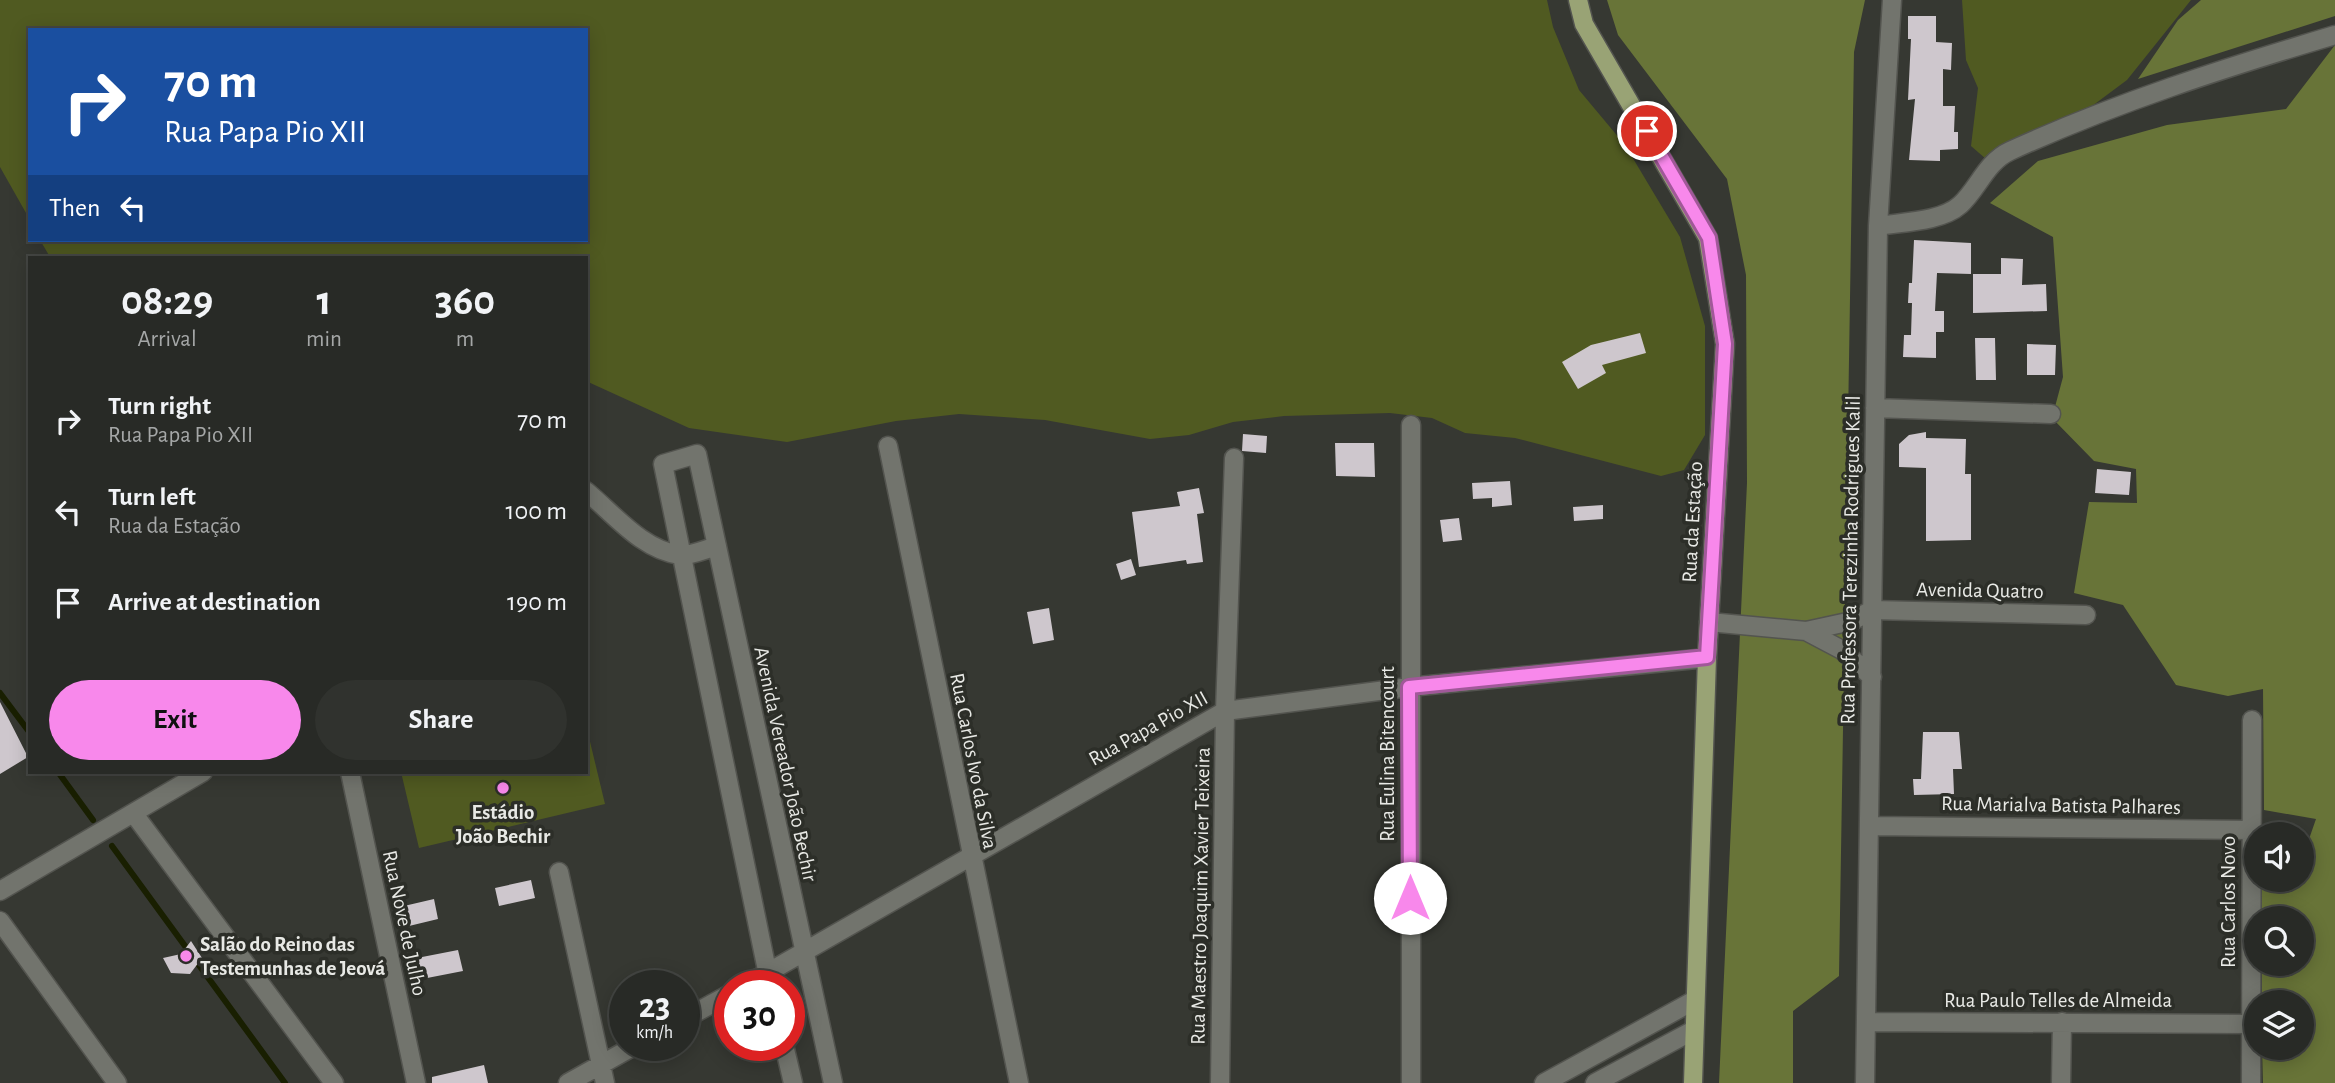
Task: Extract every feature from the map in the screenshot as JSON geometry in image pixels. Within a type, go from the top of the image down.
[{"type":"main road","name":"Rua da Estação","points":[[1578,0],[1584,24],[1709,238],[1725,344],[1707,657],[1693,1083]]},
{"type":"street","name":"Rua Professora Terezinha Rodrigues Kalil","points":[[1865,1083],[1871,826],[1878,226],[1892,0]]},
{"type":"street","points":[[1878,226],[1940,215],[1958,207],[2004,154],[2040,137],[2194,77],[2335,35]]},
{"type":"street","points":[[1875,408],[2051,414]]},
{"type":"street","name":"Rua Eulina Bitencourt","points":[[1410,425],[1411,1083]]},
{"type":"street","name":"Rua Carlos Ivo da Silva","points":[[888,446],[1019,1083]]},
{"type":"street","name":"Avenida Vereador João Bechir","points":[[681,555],[663,464],[697,454],[833,1083]]},
{"type":"street","name":"Rua Maestro Joaquim Xavier Teixeira","points":[[1220,1083],[1225,711],[1234,458]]},
{"type":"street","points":[[588,493],[637,536],[657,548],[681,555],[717,546]]},
{"type":"street","points":[[681,555],[767,970]]},
{"type":"street","points":[[1709,622],[1806,631],[1852,621],[1872,610]]},
{"type":"street","name":"Avenida Quatro","points":[[1872,610],[2086,615]]},
{"type":"street","points":[[1806,631],[1842,650],[1872,677]]},
{"type":"street","name":"Rua Papa Pio XII","points":[[781,970],[803,952],[1225,711],[1409,687],[1707,657]]},
{"type":"street","name":"Rua Carlos Novo","points":[[2251,822],[2252,720]]},
{"type":"street","points":[[0,891],[200,774]]},
{"type":"street","name":"Rua Nove de Julho","points":[[350,774],[416,1083]]},
{"type":"street","points":[[134,814],[334,1083]]},
{"type":"street","name":"Rua Marialva Batista Palhares","points":[[1871,826],[2244,830]]},
{"type":"street","points":[[559,873],[605,1083]]},
{"type":"street","name":"Rua Carlos Novo","points":[[2250,990],[2251,892]]},
{"type":"street","points":[[0,920],[117,1083]]},
{"type":"street","points":[[1544,1083],[1695,1000]]},
{"type":"street","name":"Rua Paulo Telles de Almeida","points":[[1866,1021],[2244,1024]]},
{"type":"street","points":[[2062,1022],[2062,1083]]},
{"type":"street","points":[[1595,1083],[1694,1030]]},
{"type":"street","points":[[568,1083],[609,1060]]},
{"type":"street","name":"Rua Carlos Novo","points":[[2251,1060],[2251,1083]]},
{"type":"street","points":[[788,1061],[793,1083]]},
{"type":"green space","points":[[0,0],[1547,0],[1553,27],[1579,90],[1625,145],[1680,237],[1705,326],[1705,435],[1684,470],[1661,476],[1515,438],[1465,433],[1432,418],[1390,413],[1284,416],[1233,422],[1189,435],[1150,439],[1045,420],[959,414],[896,421],[787,442],[689,428],[588,382],[588,256],[49,256],[41,242],[588,242],[588,28],[28,28],[28,216],[0,167]]},
{"type":"green space","points":[[1607,0],[1865,0],[1854,52],[1839,976],[1793,1011],[1793,1083],[1719,1083],[1747,483],[1746,275],[1727,179],[1618,35]]},
{"type":"green space","points":[[1962,0],[2191,0],[2127,80],[2084,112],[1986,159],[1971,146],[1978,88],[1966,60]]},
{"type":"green space","points":[[2201,0],[2335,0],[2335,16],[2138,79],[2178,20]]},
{"type":"green space","points":[[2335,45],[2335,1083],[2263,1083],[2262,1060],[2314,1060],[2314,990],[2262,990],[2262,976],[2314,976],[2314,906],[2261,906],[2261,892],[2314,892],[2316,819],[2264,810],[2263,689],[2228,696],[2176,685],[2123,605],[2074,593],[2089,502],[2137,503],[2136,469],[2094,461],[2052,418],[2063,377],[2053,237],[1990,203],[2038,161],[2167,125],[2286,109]]},
{"type":"green space","name":"Estádio João Bechir","points":[[588,733],[605,804],[419,848],[401,774],[588,774]]},
{"type":"building","points":[[1908,16],[1936,16],[1936,42],[1952,43],[1951,70],[1943,69],[1943,106],[1955,106],[1954,132],[1958,132],[1958,149],[1940,150],[1940,161],[1909,160],[1915,99],[1908,100],[1911,39],[1908,39]]},
{"type":"building","points":[[1914,240],[1971,243],[1971,274],[1937,273],[1935,311],[1944,311],[1944,332],[1936,332],[1936,358],[1903,357],[1904,335],[1911,335],[1912,303],[1908,303]]},
{"type":"building","points":[[2001,258],[2023,259],[2022,285],[2046,284],[2047,311],[1973,313],[1973,274],[2001,274]]},
{"type":"building","points":[[1640,333],[1646,353],[1602,365],[1606,373],[1578,389],[1562,362],[1591,345]]},
{"type":"building","points":[[1975,338],[1995,338],[1996,380],[1976,380]]},
{"type":"building","points":[[2027,344],[2056,345],[2055,375],[2027,375]]},
{"type":"building","points":[[1926,432],[1926,438],[1966,439],[1965,474],[1971,474],[1971,540],[1926,541],[1926,468],[1899,467],[1899,444],[1909,435]]},
{"type":"building","points":[[1243,434],[1267,436],[1266,453],[1242,451]]},
{"type":"building","points":[[1335,443],[1374,443],[1375,477],[1336,476]]},
{"type":"building","points":[[2097,469],[2131,472],[2129,495],[2095,493]]},
{"type":"building","points":[[1510,481],[1512,505],[1492,507],[1492,498],[1473,499],[1472,483]]},
{"type":"building","points":[[1199,488],[1204,513],[1197,514],[1203,562],[1187,564],[1186,560],[1139,567],[1132,512],[1180,506],[1177,492]]},
{"type":"building","points":[[1603,505],[1603,519],[1574,521],[1573,507]]},
{"type":"building","points":[[1459,518],[1462,540],[1443,542],[1440,520]]},
{"type":"building","points":[[1131,559],[1136,575],[1121,580],[1116,564]]},
{"type":"building","points":[[1049,608],[1054,640],[1033,644],[1027,612]]},
{"type":"building","points":[[0,702],[28,757],[0,774]]},
{"type":"building","points":[[1923,732],[1959,732],[1962,769],[1953,769],[1954,794],[1914,795],[1913,779],[1921,779]]},
{"type":"building","points":[[531,880],[535,898],[499,906],[495,888]]},
{"type":"building","points":[[434,899],[438,919],[409,926],[404,906]]},
{"type":"building","name":"Salão do Reino das Testemunhas de Jeová","points":[[191,941],[202,958],[190,974],[171,973],[163,958],[181,954]]},
{"type":"building","points":[[458,950],[463,971],[422,979],[417,958]]},
{"type":"building","points":[[484,1065],[488,1083],[432,1083],[432,1077]]},
{"type":"waterway","points":[[0,693],[28,730]]},
{"type":"waterway","points":[[59,774],[93,820]]},
{"type":"waterway","points":[[112,846],[285,1083]]},
{"type":"place","name":"Estádio João Bechir","points":[[503,788]]},
{"type":"place","name":"Salão do Reino das Testemunhas de Jeová","points":[[186,956]]},
{"type":"route","points":[[1410,898],[1409,687],[1707,657],[1725,344],[1709,238],[1647,131]]}]
